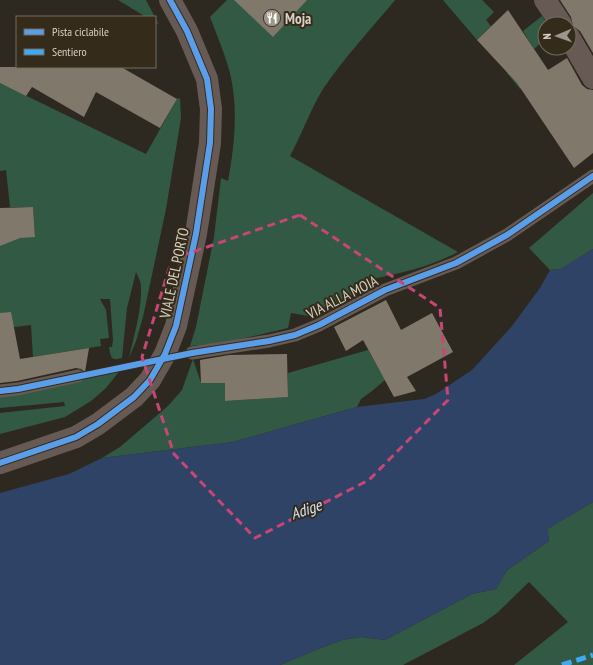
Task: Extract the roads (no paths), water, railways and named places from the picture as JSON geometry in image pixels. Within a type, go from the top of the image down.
[{"type":"street","name":"VIALE DEL PORTO","points":[[0,463],[76,436],[98,424],[134,397],[150,380],[165,354],[176,326],[196,234],[210,143],[211,110],[207,79],[187,31],[170,0]]},
{"type":"street","points":[[545,0],[556,16]]},
{"type":"street","points":[[577,51],[593,78]]},
{"type":"lane","name":"VIA ALLA MOIA","points":[[192,353],[269,341],[295,335],[319,325],[385,290],[456,263],[508,235],[593,176]]},
{"type":"lane","points":[[0,391],[18,390],[78,376]]},
{"type":"water","name":"Adige","points":[[593,249],[593,502],[548,529],[549,541],[507,570],[496,589],[472,594],[385,640],[361,637],[342,640],[280,665],[0,665],[0,493],[69,474],[102,458],[233,442],[357,407],[424,399],[436,394],[472,370],[512,326],[540,288],[550,270],[561,269]]},
{"type":"place","name":"Moja","points":[[272,18]]}]
